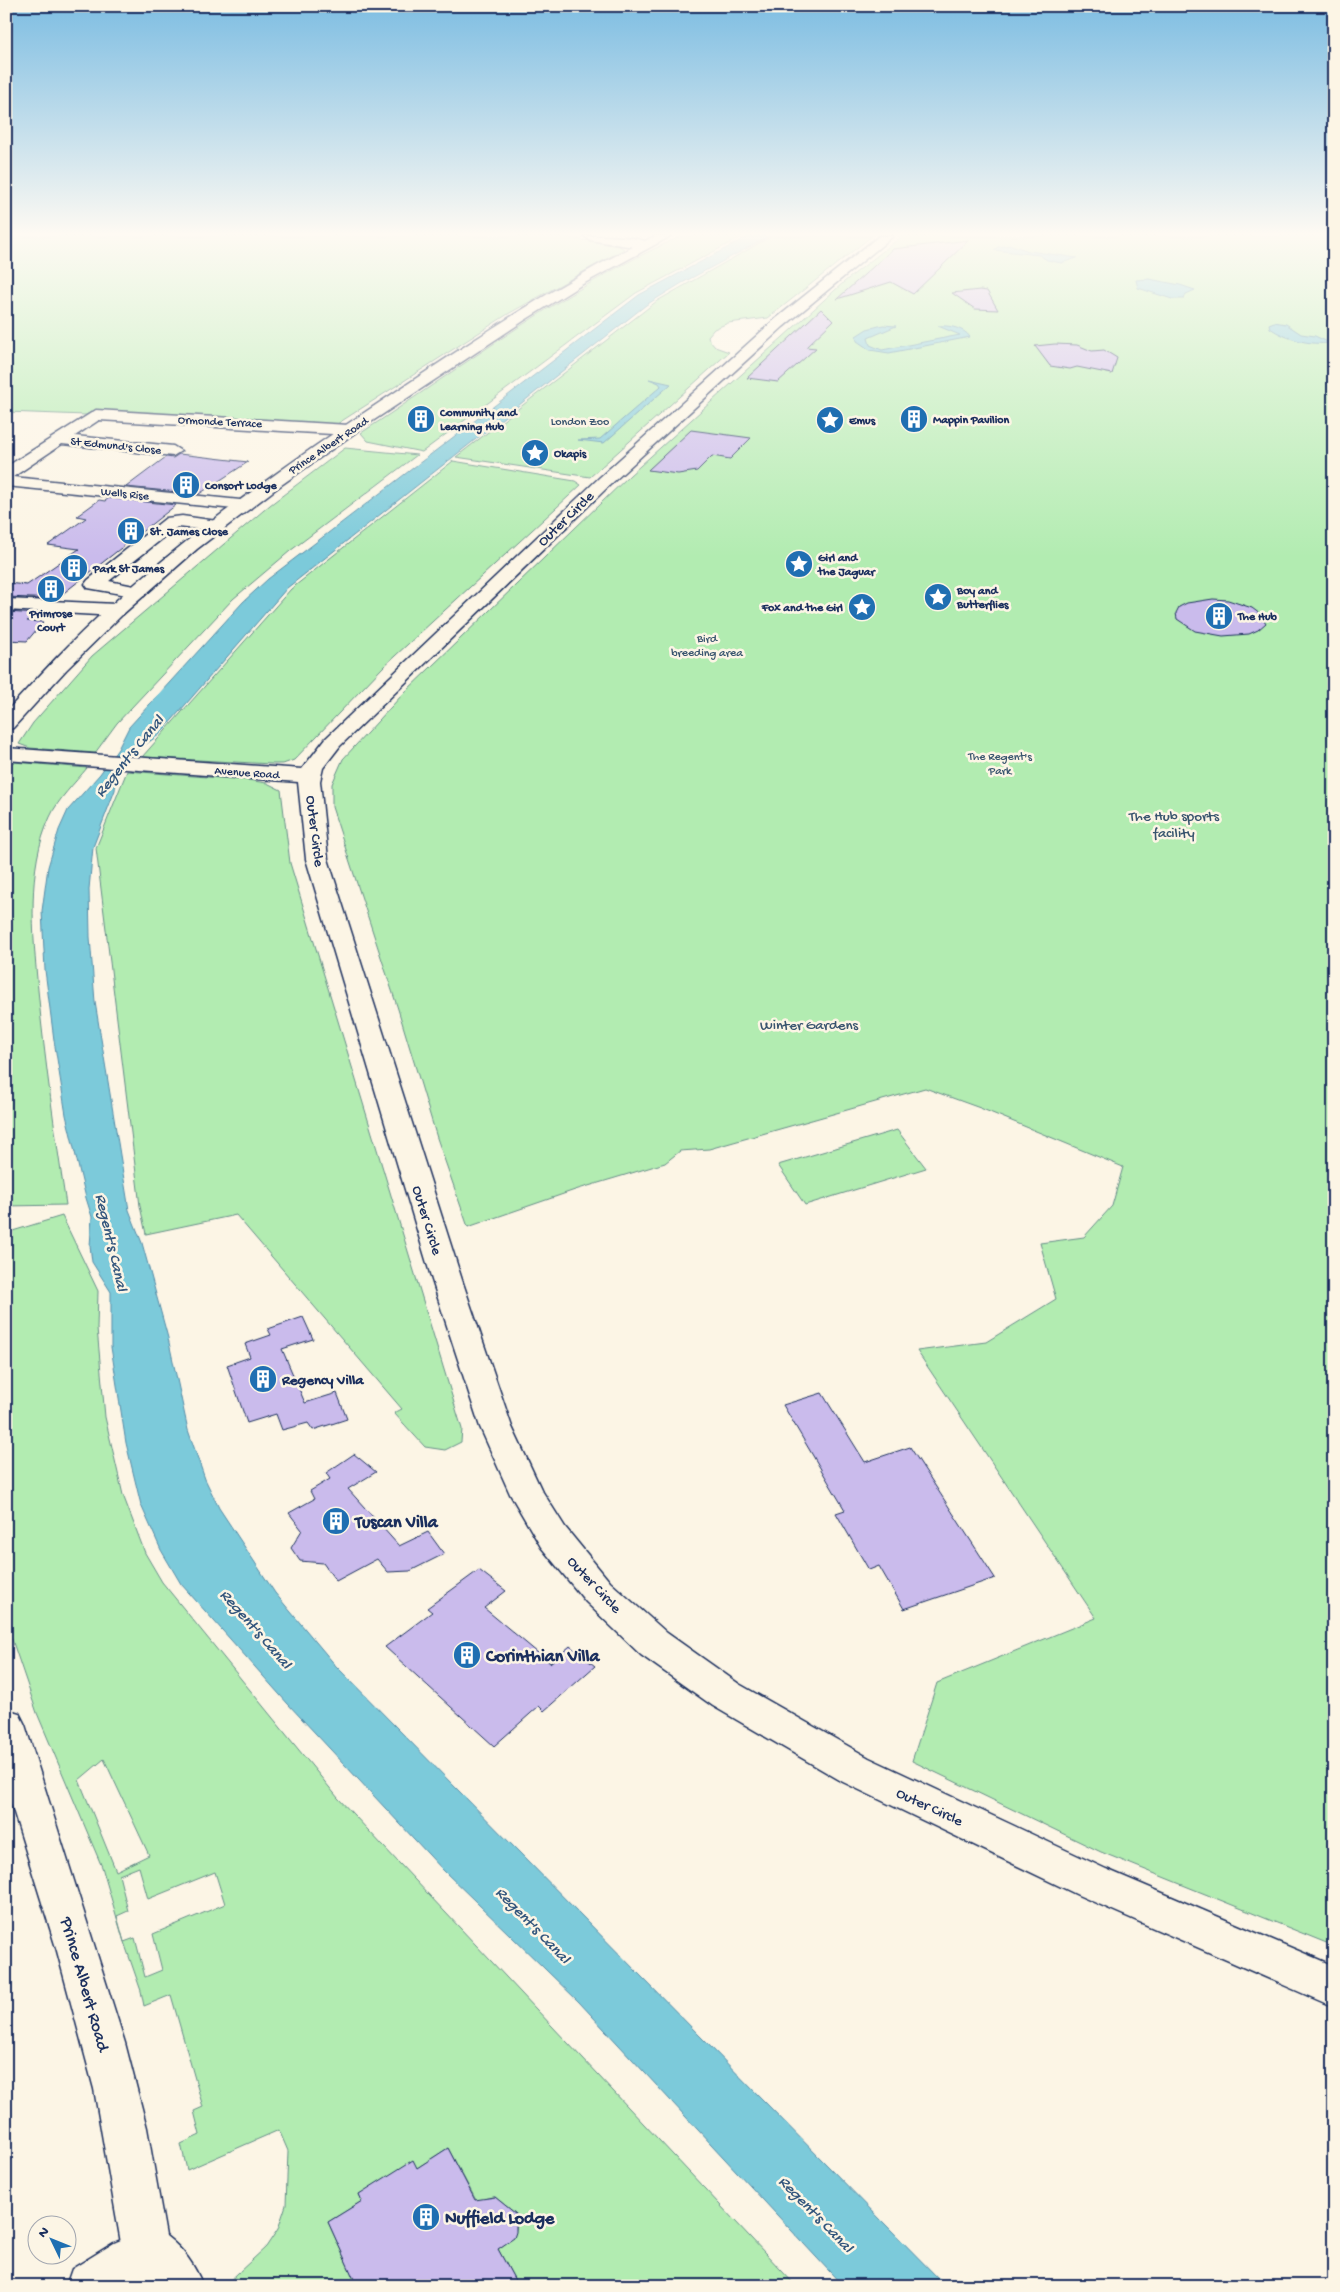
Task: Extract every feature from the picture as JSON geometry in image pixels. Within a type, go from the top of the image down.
[{"type":"street","name":"Prince Albert Road","points":[[6,724],[41,685],[116,610],[244,505],[348,430],[481,343]]},
{"type":"street","name":"Outer Circle","points":[[757,343],[602,484],[352,721],[320,756],[310,776],[317,859],[447,1280],[496,1427],[527,1494],[553,1537],[598,1592],[654,1644],[726,1695],[856,1770],[1100,1886],[1334,1987]]},
{"type":"street","name":"Ormonde Terrace","points":[[60,439],[96,415],[348,430]]},
{"type":"street","name":"St Edmund's Close","points":[[60,439],[173,451]]},
{"type":"street","points":[[6,474],[60,439]]},
{"type":"street","name":"Wells Rise","points":[[6,481],[244,505]]},
{"type":"street","points":[[138,592],[94,584],[172,522],[182,521],[218,526]]},
{"type":"street","points":[[6,604],[116,610]]},
{"type":"street","name":"Avenue Road","points":[[6,754],[310,776]]},
{"type":"street","name":"Prince Albert Road","points":[[6,1725],[75,1940],[111,2072],[130,2158],[145,2249]]},
{"type":"street","points":[[89,2286],[145,2249]]},
{"type":"street","points":[[119,2286],[145,2249]]},
{"type":"street","points":[[145,2249],[167,2266],[180,2286]]},
{"type":"green space","points":[[6,343],[463,343],[337,424],[91,412],[86,415],[6,412]]},
{"type":"green space","points":[[495,343],[569,343],[422,452],[368,441],[361,433]]},
{"type":"green space","name":"London Zoo","points":[[603,343],[712,343],[715,347],[729,352],[590,477],[456,457]]},
{"type":"green space","name":"The Regent's Park","points":[[776,343],[1334,343],[1334,1946],[1101,1852],[912,1761],[937,1683],[1096,1618],[917,1351],[986,1342],[1056,1299],[1040,1243],[1084,1237],[1112,1206],[1123,1167],[980,1108],[925,1088],[709,1149],[680,1151],[665,1163],[575,1190],[468,1227],[437,1138],[398,1009],[332,807],[332,784],[343,759],[403,694],[630,475]]},
{"type":"green space","points":[[345,448],[417,455],[290,551],[233,599],[117,723],[95,753],[30,748],[19,744],[33,723],[92,656],[270,505]]},
{"type":"green space","points":[[453,461],[575,481],[581,485],[383,667],[294,760],[283,764],[272,764],[142,757],[291,589]]},
{"type":"green space","points":[[6,763],[87,768],[53,810],[42,837],[34,880],[34,947],[50,1098],[66,1205],[6,1206]]},
{"type":"green space","points":[[127,771],[247,780],[267,783],[281,790],[290,863],[462,1429],[461,1442],[445,1450],[425,1447],[394,1413],[402,1409],[236,1215],[146,1234],[140,1206],[96,848]]},
{"type":"green space","points":[[897,1130],[926,1168],[805,1205],[778,1165]]},
{"type":"green space","points":[[62,1216],[98,1291],[97,1328],[105,1417],[123,1495],[145,1553],[162,1582],[338,1798],[796,2286],[518,2286],[498,2249],[514,2234],[517,2226],[516,2214],[495,2197],[487,2198],[478,2204],[448,2148],[417,2168],[359,2194],[362,2201],[328,2222],[357,2286],[224,2286],[266,2247],[278,2229],[286,2205],[288,2151],[279,2130],[187,2170],[181,2144],[200,2135],[194,2111],[203,2107],[171,1995],[144,2006],[141,1991],[124,1942],[102,1867],[37,1713],[6,1622],[6,1233]],"holes":[[[104,1759],[149,1855],[116,1871],[79,1780]],[[139,1867],[148,1899],[215,1872],[225,1904],[153,1934],[162,1970],[145,1977],[135,1938],[124,1942],[117,1916],[128,1911],[119,1875]]]},
{"type":"water","name":"Regent's Canal","points":[[576,343],[598,343],[287,588],[159,735],[137,750],[116,778],[115,790],[93,847],[89,889],[90,937],[95,1002],[129,1210],[142,1243],[168,1338],[188,1430],[205,1479],[219,1508],[275,1593],[336,1666],[946,2286],[843,2286],[579,2002],[443,1870],[288,1704],[181,1584],[161,1550],[141,1505],[126,1443],[111,1347],[111,1292],[92,1262],[90,1246],[92,1217],[66,1115],[54,1040],[45,970],[42,911],[48,867],[59,830],[68,810],[100,774],[118,749],[129,727],[243,602],[268,579]]},
{"type":"water","points":[[860,343],[869,343],[882,350],[919,343],[940,343],[889,353],[870,350]]},
{"type":"water","points":[[649,379],[671,384],[604,443],[578,440],[600,439],[661,386],[659,383]]},
{"type":"building","points":[[785,343],[810,343],[806,347],[816,348],[778,382],[747,378]]},
{"type":"building","points":[[1055,344],[1077,345],[1092,351],[1104,350],[1117,358],[1112,374],[1077,367],[1070,369],[1050,366],[1035,346]]},
{"type":"building","points":[[691,430],[751,438],[730,459],[712,456],[697,471],[678,474],[648,470]]},
{"type":"building","points":[[179,454],[248,462],[199,494],[126,487],[166,457],[173,458]]},
{"type":"building","points":[[109,498],[176,505],[56,599],[6,597],[6,583],[27,585],[79,549],[48,545],[86,518],[77,516],[99,500],[105,501]]},
{"type":"building","name":"The Hub","points":[[1213,599],[1228,600],[1252,608],[1260,614],[1266,623],[1258,630],[1249,634],[1223,636],[1195,631],[1177,619],[1176,613],[1179,607],[1187,603]]},
{"type":"building","points":[[6,612],[38,614],[27,621],[43,622],[27,641],[6,640]]},
{"type":"building","name":"Regency Villa","points":[[303,1317],[313,1339],[282,1349],[305,1403],[337,1393],[347,1419],[313,1430],[308,1423],[282,1430],[276,1414],[247,1423],[227,1365],[250,1357],[245,1344],[271,1335],[268,1329]]},
{"type":"building","points":[[822,1393],[865,1462],[910,1447],[995,1578],[904,1609],[879,1566],[869,1570],[836,1513],[845,1510],[783,1405]]},
{"type":"building","name":"Tuscan Villa","points":[[354,1454],[376,1472],[348,1489],[399,1546],[428,1532],[444,1554],[410,1571],[388,1572],[377,1559],[336,1581],[323,1563],[300,1561],[291,1548],[302,1530],[289,1513],[314,1499],[310,1491],[330,1479],[326,1473]]},
{"type":"building","name":"Corinthian Villa","points":[[479,1570],[506,1591],[484,1608],[550,1663],[570,1646],[595,1666],[544,1711],[539,1706],[494,1746],[385,1647],[432,1612],[427,1608]]},
{"type":"building","name":"Nuffield Lodge","points":[[448,2148],[475,2200],[495,2197],[516,2214],[514,2238],[498,2249],[518,2286],[357,2286],[328,2222],[362,2201],[359,2194],[413,2160],[417,2168]]},
{"type":"place","name":"Community and Learning Hub","points":[[421,419]]},
{"type":"place","name":"Mappin Pavilion","points":[[914,419]]},
{"type":"place","name":"Emus","points":[[830,420]]},
{"type":"place","name":"Okapis","points":[[535,453]]},
{"type":"place","name":"Consort Lodge","points":[[186,485]]},
{"type":"place","name":"St. James Close","points":[[131,531]]},
{"type":"place","name":"Girl and the Jaguar","points":[[799,564]]},
{"type":"place","name":"Park St James","points":[[74,568]]},
{"type":"place","name":"Primrose Court","points":[[51,589]]},
{"type":"place","name":"Boy and Butterflies","points":[[938,597]]},
{"type":"place","name":"Fox and the Girl","points":[[862,607]]},
{"type":"place","name":"The Hub","points":[[1219,616]]},
{"type":"place","name":"Regency Villa","points":[[263,1379]]},
{"type":"place","name":"Tuscan Villa","points":[[336,1521]]},
{"type":"place","name":"Corinthian Villa","points":[[467,1655]]},
{"type":"place","name":"Nuffield Lodge","points":[[426,2217]]},
{"type":"park label","name":"Bird breeding area","points":[[707,645]]},
{"type":"park label","name":"The Hub sports facility","points":[[1174,824]]},
{"type":"park label","name":"Winter Gardens","points":[[809,1024]]}]
